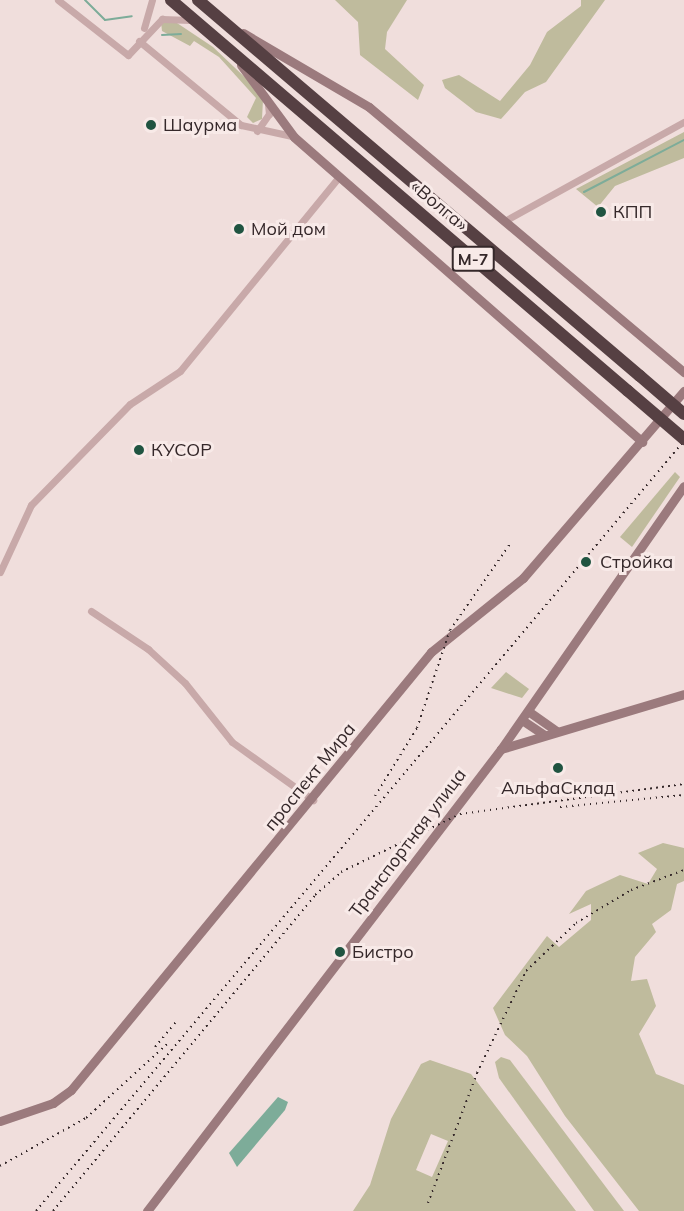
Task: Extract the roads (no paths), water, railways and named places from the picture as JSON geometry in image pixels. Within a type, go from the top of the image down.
[{"type":"highway","name":"«Волга»","points":[[171,0],[684,439]]},
{"type":"highway","name":"«Волга»","points":[[198,0],[684,414]]},
{"type":"street","points":[[58,0],[126,54]]},
{"type":"street","points":[[126,54],[148,23],[152,0]]},
{"type":"street","points":[[126,54],[169,16],[196,21]]},
{"type":"street","points":[[223,22],[369,107],[508,219],[684,372]]},
{"type":"street","points":[[139,41],[241,125],[257,131],[294,137]]},
{"type":"street","points":[[230,50],[294,137],[643,442]]},
{"type":"street","points":[[257,131],[269,114],[266,98]]},
{"type":"street","points":[[508,219],[684,122]]},
{"type":"street","points":[[0,572],[31,505],[130,404],[180,371],[339,177]]},
{"type":"street","name":"проспект Мира","points":[[0,1121],[53,1103],[71,1090],[313,801],[431,652],[513,588],[643,442],[684,391]]},
{"type":"street","name":"Транспортная улица","points":[[147,1211],[525,716],[684,486]]},
{"type":"street","points":[[91,611],[148,650],[185,683],[232,742],[313,801]]},
{"type":"street","points":[[501,748],[684,694]]},
{"type":"street","points":[[525,716],[557,731]]},
{"type":"street","points":[[525,716],[544,735]]},
{"type":"waterway","points":[[85,0],[105,20],[132,16]]},
{"type":"waterway","points":[[162,35],[181,34]]},
{"type":"waterway","points":[[584,192],[684,140]]},
{"type":"railway","points":[[36,1211],[684,441]]},
{"type":"railway","points":[[375,796],[417,728],[450,630],[510,544]]},
{"type":"railway","points":[[53,1211],[315,895],[341,872],[460,814],[684,784]]},
{"type":"railway","points":[[560,807],[684,795]]},
{"type":"railway","points":[[428,1203],[477,1073],[526,971],[576,923],[631,890],[684,870]]},
{"type":"railway","points":[[155,1047],[176,1022]]},
{"type":"railway","points":[[0,1166],[86,1118],[168,1043]]},
{"type":"place","name":"Шаурма","points":[[151,125]]},
{"type":"place","name":"КПП","points":[[601,212]]},
{"type":"place","name":"Мой дом","points":[[239,229]]},
{"type":"place","name":"КУСОР","points":[[139,450]]},
{"type":"place","name":"Стройка","points":[[586,562]]},
{"type":"place","name":"АльфаСклад","points":[[558,768]]},
{"type":"place","name":"Бистро","points":[[340,952]]}]
